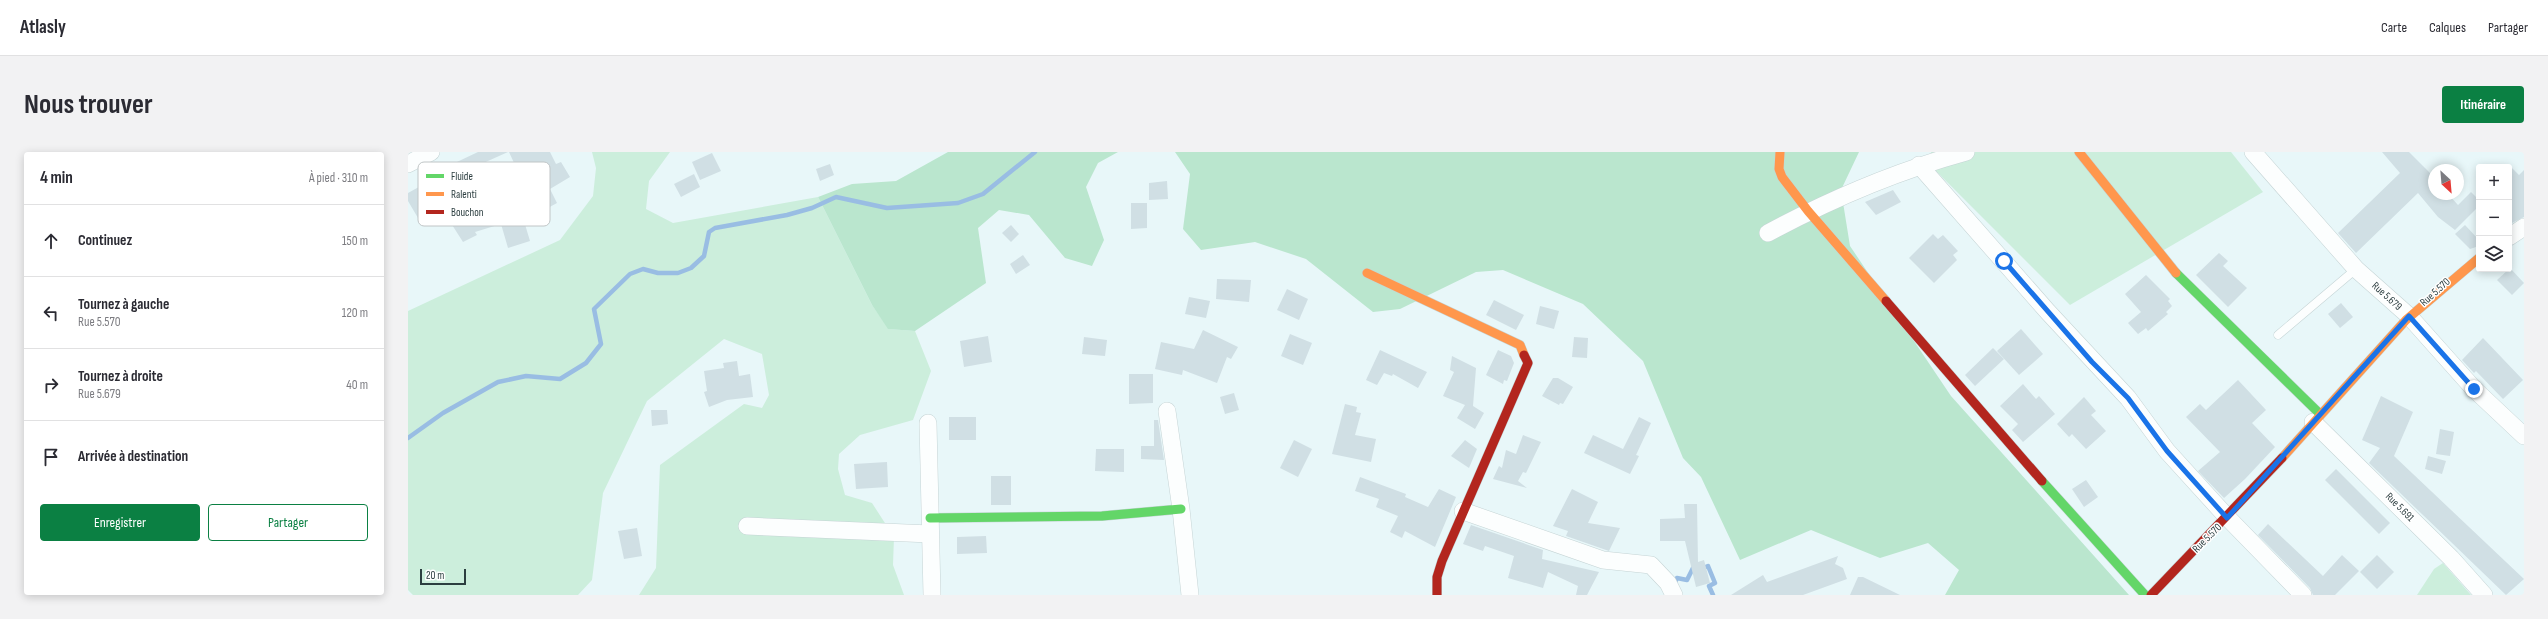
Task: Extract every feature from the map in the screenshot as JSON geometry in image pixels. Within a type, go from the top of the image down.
[{"type":"street","points":[[408,164],[431,152]]},
{"type":"street","points":[[1780,152],[1779,169],[1782,177],[1808,211],[2016,453],[2145,595]]},
{"type":"street","points":[[1768,233],[1808,211],[1919,165],[1966,152]]},
{"type":"street","points":[[2079,152],[2178,275],[2317,418]]},
{"type":"street","name":"Rue 5.679","points":[[2253,152],[2356,269],[2409,316],[2474,389],[2524,436]]},
{"type":"street","points":[[1919,165],[2053,318],[2128,398],[2167,451],[2227,518],[2303,595]]},
{"type":"street","points":[[2510,236],[2524,227]]},
{"type":"street","name":"Rue 5.570","points":[[2151,595],[2227,518],[2409,316],[2444,284],[2476,260]]},
{"type":"street","points":[[1367,273],[1520,345],[1525,353],[1528,363],[1440,566],[1437,577],[1437,595]]},
{"type":"street","points":[[1167,411],[1181,509],[1190,595]]},
{"type":"street","name":"Rue 5.691","points":[[2317,418],[2451,558],[2484,595]]},
{"type":"street","points":[[928,423],[932,595]]},
{"type":"street","points":[[747,526],[930,526],[1102,516],[1181,509]]},
{"type":"street","points":[[1464,511],[1603,560],[1651,565],[1668,583],[1674,595]]},
{"type":"lane","points":[[2278,335],[2356,269]]},
{"type":"green space","points":[[592,152],[670,152],[649,181],[646,209],[673,223],[818,197],[872,305],[889,329],[915,331],[931,371],[913,420],[860,435],[839,454],[838,469],[845,495],[872,503],[894,537],[893,565],[904,595],[639,595],[656,568],[660,465],[744,404],[762,408],[769,395],[762,354],[724,339],[647,401],[603,493],[592,580],[578,595],[413,595],[408,590],[408,311],[560,240],[593,196],[596,168]]},
{"type":"green space","points":[[948,152],[1118,152],[1098,163],[1086,187],[1104,240],[1092,266],[1065,258],[1029,215],[999,210],[978,228],[986,283],[915,331],[888,329],[872,305],[818,197],[852,184],[896,181]]},
{"type":"green space","points":[[1175,152],[1859,152],[1841,190],[1850,246],[1951,396],[2129,595],[1945,595],[1959,570],[1928,543],[1880,558],[1811,530],[1740,560],[1701,477],[1683,458],[1643,361],[1583,304],[1503,270],[1476,272],[1400,309],[1373,312],[1306,259],[1255,242],[1201,250],[1183,229],[1190,174]]},
{"type":"green space","points":[[1931,152],[2231,152],[2263,192],[2070,305],[1929,164]]},
{"type":"green space","points":[[2443,563],[2471,595],[2417,595],[2434,569]]},
{"type":"building","points":[[478,152],[508,152],[486,162],[457,162]]},
{"type":"building","points":[[509,152],[550,152],[556,164],[561,162],[570,177],[550,189],[550,162],[514,162]]},
{"type":"building","points":[[2382,152],[2409,152],[2428,171],[2428,200],[2453,200],[2458,205],[2471,192],[2476,197],[2476,209],[2455,230],[2438,217],[2418,193],[2356,253],[2338,233],[2400,173]]},
{"type":"building","points":[[712,153],[721,171],[700,180],[692,162]]},
{"type":"building","points":[[830,164],[834,175],[820,181],[816,169]]},
{"type":"building","points":[[2512,168],[2519,175],[2524,170],[2524,217],[2512,223]]},
{"type":"building","points":[[694,174],[700,187],[681,197],[674,184]]},
{"type":"building","points":[[1167,181],[1168,199],[1149,200],[1149,183]]},
{"type":"building","points":[[418,187],[418,218],[408,201],[408,193]]},
{"type":"building","points":[[550,189],[557,203],[550,207]]},
{"type":"building","points":[[1893,190],[1901,202],[1876,215],[1865,202]]},
{"type":"building","points":[[1131,203],[1147,203],[1147,228],[1131,229]]},
{"type":"building","points":[[1011,225],[1019,234],[1011,242],[1002,233]]},
{"type":"building","points":[[2465,225],[2476,237],[2476,247],[2470,249],[2455,234]]},
{"type":"building","points":[[453,226],[494,226],[475,232],[477,235],[463,242]]},
{"type":"building","points":[[502,226],[526,226],[530,241],[508,248]]},
{"type":"building","points":[[1933,234],[1938,239],[1943,235],[1958,251],[1953,255],[1957,260],[1934,283],[1909,258]]},
{"type":"building","points":[[2219,253],[2228,261],[2223,266],[2247,288],[2228,307],[2196,275]]},
{"type":"building","points":[[1023,255],[1030,265],[1016,274],[1010,264]]},
{"type":"building","points":[[2512,270],[2524,283],[2512,295],[2497,280],[2506,272],[2512,272]]},
{"type":"building","points":[[2146,275],[2170,299],[2168,301],[2172,306],[2166,312],[2168,314],[2148,331],[2146,328],[2138,334],[2128,323],[2141,312],[2125,294]]},
{"type":"building","points":[[1217,279],[1251,280],[1249,302],[1216,299]]},
{"type":"building","points":[[1287,289],[1308,299],[1299,320],[1277,310]]},
{"type":"building","points":[[1189,297],[1210,301],[1206,318],[1185,314]]},
{"type":"building","points":[[1494,300],[1524,315],[1516,330],[1486,315]]},
{"type":"building","points":[[2341,303],[2353,317],[2340,328],[2328,314]]},
{"type":"building","points":[[1540,306],[1559,311],[1554,329],[1536,324]]},
{"type":"building","points":[[2021,329],[2043,354],[2019,375],[1997,351]]},
{"type":"building","points":[[1203,330],[1238,347],[1231,359],[1227,357],[1217,383],[1183,370],[1182,375],[1155,369],[1161,342],[1194,349]]},
{"type":"building","points":[[1290,334],[1312,343],[1303,365],[1281,356]]},
{"type":"building","points":[[988,336],[992,362],[964,367],[960,341]]},
{"type":"building","points":[[1084,337],[1107,340],[1105,356],[1082,354]]},
{"type":"building","points":[[1574,337],[1588,338],[1587,358],[1572,357]]},
{"type":"building","points":[[2483,338],[2523,380],[2503,399],[2476,371],[2474,373],[2462,360]]},
{"type":"building","points":[[1993,348],[2004,359],[1975,386],[1965,375]]},
{"type":"building","points":[[1380,350],[1427,372],[1418,388],[1393,374],[1392,376],[1384,373],[1377,385],[1366,380]]},
{"type":"building","points":[[1498,350],[1511,356],[1514,363],[1507,381],[1504,380],[1503,384],[1486,375]]},
{"type":"building","points":[[1452,356],[1476,368],[1473,406],[1484,413],[1475,429],[1457,418],[1465,405],[1443,396],[1454,372],[1450,370]]},
{"type":"building","points":[[737,361],[739,376],[750,374],[753,397],[727,400],[709,407],[704,392],[707,391],[704,371],[724,368],[723,363]]},
{"type":"building","points":[[1129,374],[1153,374],[1153,403],[1129,404]]},
{"type":"building","points":[[1553,378],[1558,378],[1573,387],[1563,404],[1560,403],[1559,405],[1542,396]]},
{"type":"building","points":[[2238,380],[2266,410],[2252,423],[2275,447],[2245,479],[2224,498],[2198,471],[2220,452],[2186,417],[2200,404],[2206,410]]},
{"type":"building","points":[[2023,384],[2036,399],[2039,396],[2055,414],[2023,442],[2012,430],[2018,424],[2000,406]]},
{"type":"building","points":[[1234,393],[1239,410],[1225,414],[1220,397]]},
{"type":"building","points":[[2381,396],[2413,412],[2394,456],[2524,579],[2506,595],[2369,463],[2380,448],[2362,440]]},
{"type":"building","points":[[2084,397],[2096,411],[2091,415],[2106,431],[2086,449],[2072,434],[2069,437],[2057,424]]},
{"type":"building","points":[[1345,404],[1357,407],[1356,412],[1361,413],[1355,435],[1376,439],[1371,462],[1332,454]]},
{"type":"building","points":[[651,410],[667,410],[668,424],[652,426]]},
{"type":"building","points":[[949,417],[976,417],[976,440],[949,440]]},
{"type":"building","points":[[1639,417],[1651,423],[1636,455],[1639,456],[1630,474],[1584,453],[1593,435],[1623,449]]},
{"type":"building","points":[[1154,420],[1158,420],[1164,460],[1141,459],[1141,446],[1154,446]]},
{"type":"building","points":[[2440,429],[2454,432],[2450,456],[2436,454]]},
{"type":"building","points":[[1523,435],[1541,442],[1526,473],[1523,472],[1518,481],[1527,488],[1493,479],[1499,466],[1502,468],[1506,450],[1516,454]]},
{"type":"building","points":[[1294,440],[1312,449],[1298,477],[1280,468]]},
{"type":"building","points":[[1465,440],[1477,449],[1469,468],[1451,456]]},
{"type":"building","points":[[1096,449],[1124,449],[1124,472],[1095,471]]},
{"type":"building","points":[[2428,456],[2446,461],[2442,474],[2425,469]]},
{"type":"building","points":[[887,462],[888,487],[856,489],[854,464]]},
{"type":"building","points":[[2336,469],[2390,523],[2379,534],[2325,480]]},
{"type":"building","points":[[991,476],[1011,476],[1011,505],[991,505]]},
{"type":"building","points":[[1360,477],[1406,494],[1405,497],[1428,507],[1439,489],[1456,497],[1435,547],[1405,531],[1402,538],[1390,532],[1398,516],[1376,507],[1379,499],[1355,491]]},
{"type":"building","points":[[2086,480],[2098,497],[2084,507],[2072,489]]},
{"type":"building","points":[[1572,489],[1598,502],[1588,523],[1620,528],[1609,551],[1566,536],[1568,531],[1553,526]]},
{"type":"building","points":[[1684,504],[1697,504],[1698,562],[1704,560],[1710,583],[1696,587],[1685,541],[1660,541],[1660,519],[1685,518]]},
{"type":"building","points":[[2268,524],[2323,576],[2342,555],[2359,571],[2335,595],[2313,595],[2310,588],[2258,535]]},
{"type":"building","points":[[1471,525],[1543,550],[1542,559],[1599,572],[1587,595],[1576,595],[1578,586],[1548,572],[1543,588],[1508,578],[1514,556],[1485,546],[1483,551],[1463,544]]},
{"type":"building","points":[[637,528],[642,556],[624,559],[618,531]]},
{"type":"building","points":[[986,536],[987,553],[957,554],[957,537]]},
{"type":"building","points":[[2377,555],[2394,572],[2377,589],[2360,572]]},
{"type":"building","points":[[1838,556],[1835,564],[1843,568],[1847,579],[1803,595],[1731,595],[1763,575],[1767,582]]},
{"type":"building","points":[[1858,577],[1863,577],[1900,595],[1850,595]]},
{"type":"waterway","points":[[408,438],[443,413],[498,382],[526,376],[560,379],[586,363],[601,344],[594,309],[630,274],[643,269],[658,273],[678,273],[691,268],[704,256],[709,232],[715,228],[787,215],[812,208],[836,197],[887,208],[958,203],[983,194],[1035,152]]},
{"type":"waterway","points":[[1674,584],[1677,578],[1687,580],[1693,568],[1699,570],[1708,566],[1715,583],[1709,586],[1713,595]]},
{"type":"traffic: fast","points":[[2176,273],[2320,414]]},
{"type":"traffic: fast","points":[[2042,481],[2145,595]]},
{"type":"traffic: fast","points":[[930,518],[1102,516],[1181,509]]},
{"type":"traffic: slow","points":[[1780,152],[1779,169],[1782,177],[1808,211],[1886,301]]},
{"type":"traffic: slow","points":[[2079,152],[2176,273]]},
{"type":"traffic: slow","points":[[2282,458],[2406,320],[2476,261]]},
{"type":"traffic: slow","points":[[1367,273],[1520,345],[1524,355]]},
{"type":"traffic: jam","points":[[1886,301],[2042,481]]},
{"type":"traffic: jam","points":[[1437,595],[1437,577],[1442,561],[1528,363],[1524,355]]},
{"type":"traffic: jam","points":[[2151,595],[2282,458]]},
{"type":"route","points":[[2004,261],[2092,362],[2128,398],[2167,451],[2227,518],[2409,316],[2474,389]]}]
